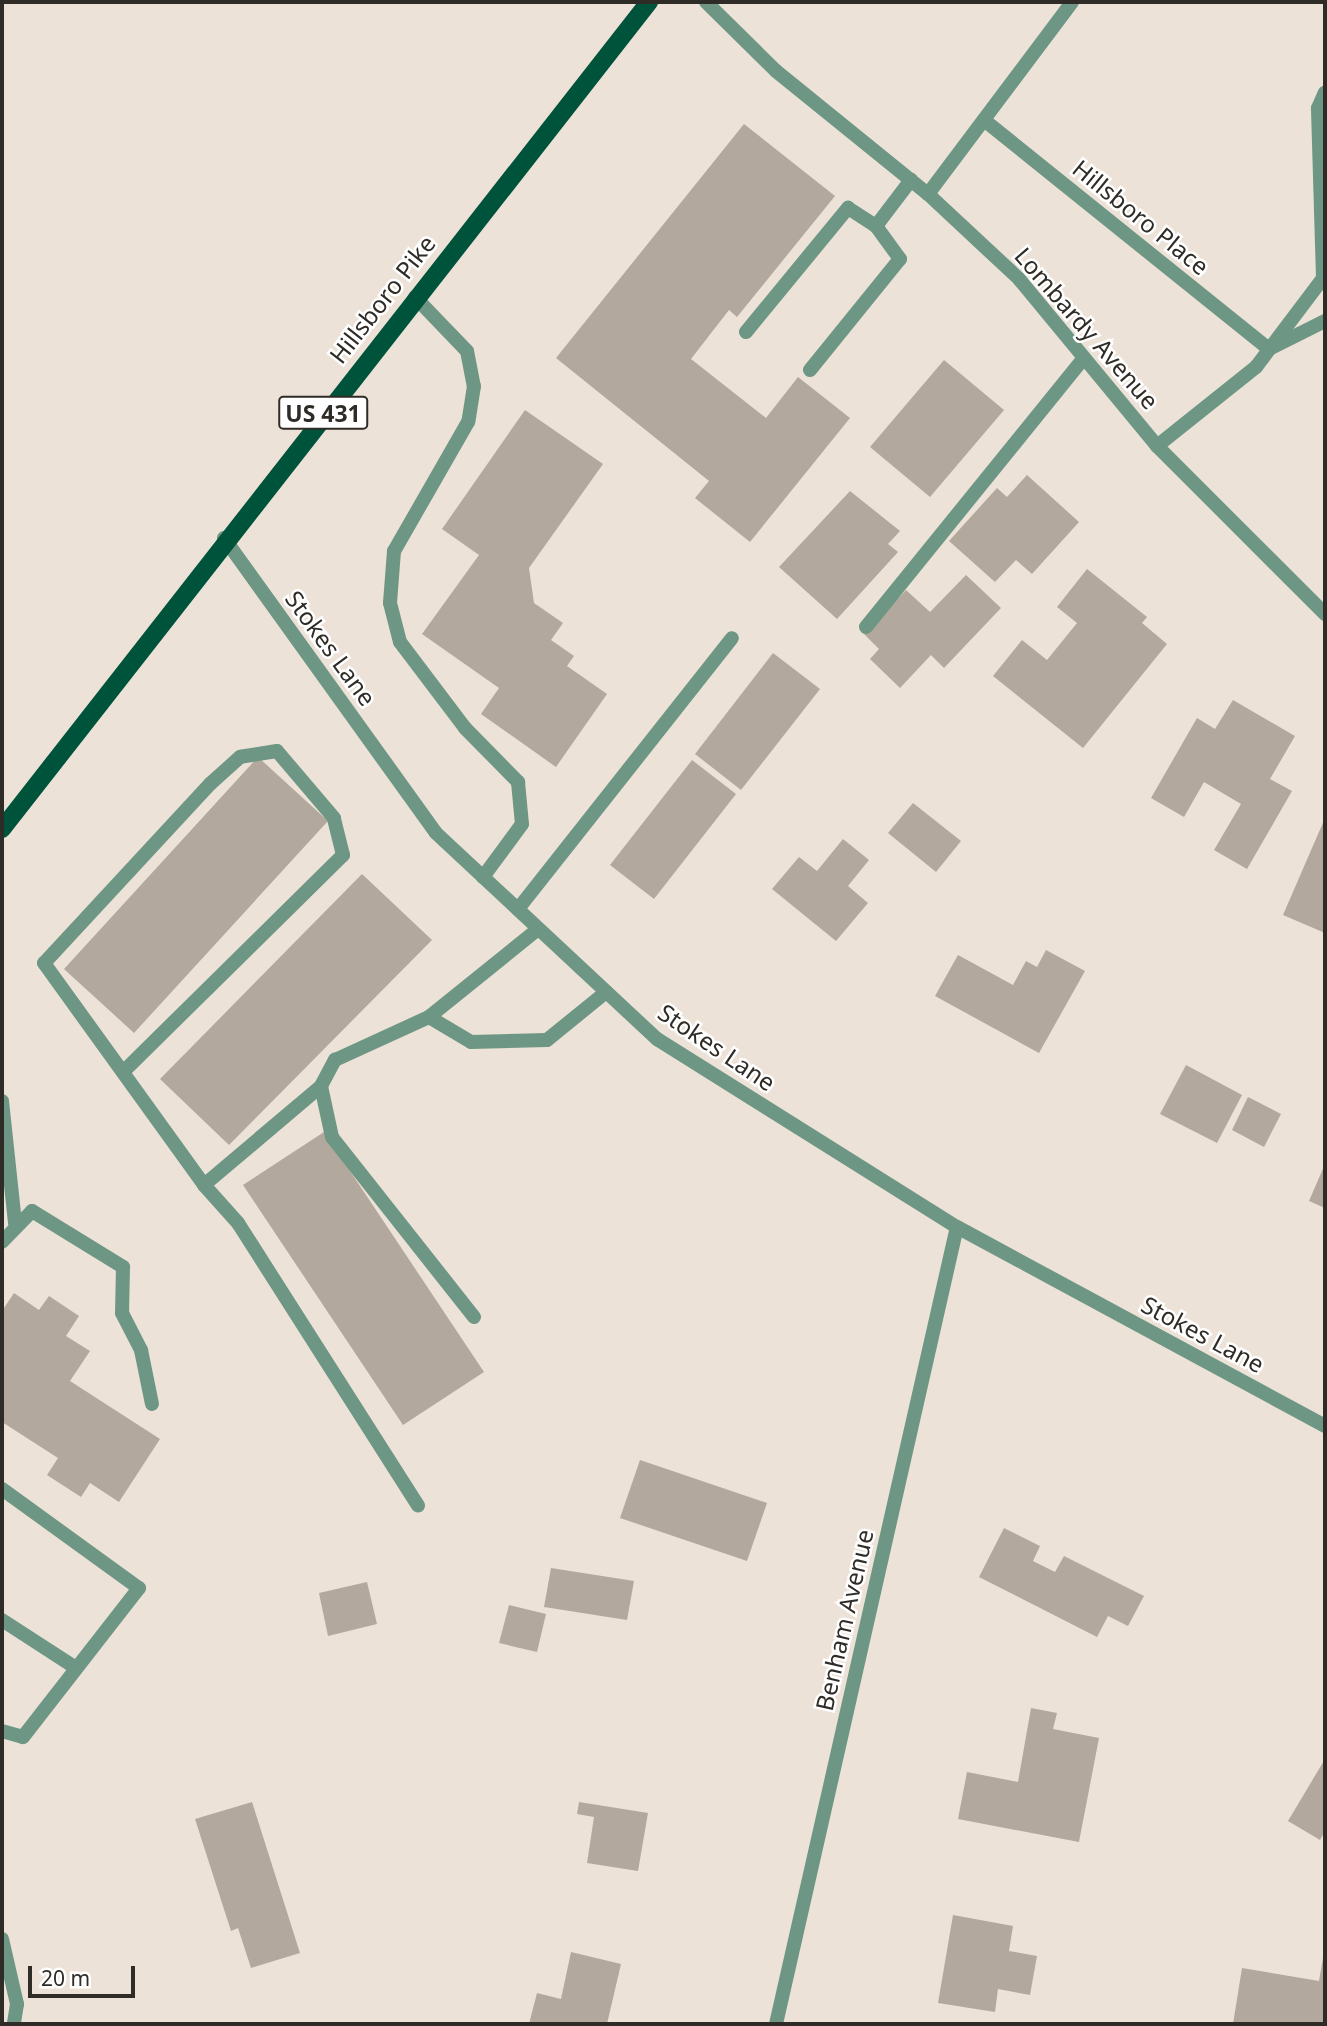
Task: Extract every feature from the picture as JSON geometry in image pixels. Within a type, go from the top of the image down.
[{"type":"main road","name":"Hillsboro Pike","points":[[2,829],[224,538],[649,2]]},
{"type":"street","name":"Lombardy Avenue","points":[[706,2],[776,71],[928,194],[1019,279],[1157,446],[1325,614]]},
{"type":"street","points":[[928,194],[1072,2]]},
{"type":"street","points":[[1157,446],[1256,367],[1324,278],[1318,108],[1325,92]]},
{"type":"street","name":"Hillsboro Place","points":[[984,120],[1269,349]]},
{"type":"street","points":[[876,226],[911,180]]},
{"type":"street","points":[[746,332],[848,208],[876,226],[900,259],[810,370]]},
{"type":"street","points":[[415,297],[467,351],[474,386],[468,422],[394,551],[390,603],[400,642],[466,728],[518,782],[522,824],[483,877]]},
{"type":"street","points":[[1269,349],[1325,321]]},
{"type":"street","points":[[866,627],[1084,358]]},
{"type":"street","name":"Stokes Lane","points":[[224,538],[436,833],[657,1039],[957,1227],[1325,1426]]},
{"type":"street","points":[[518,909],[732,638]]},
{"type":"street","points":[[123,1072],[343,855],[334,818],[277,751],[240,757],[210,784],[44,963],[204,1185],[238,1223],[418,1506]]},
{"type":"street","points":[[204,1185],[321,1086],[335,1060],[429,1017],[538,929]]},
{"type":"street","points":[[429,1017],[471,1042],[547,1040],[607,992]]},
{"type":"street","points":[[321,1086],[332,1137],[474,1317]]},
{"type":"street","points":[[2,1101],[15,1223]]},
{"type":"street","points":[[2,1242],[15,1223],[32,1211],[123,1267],[122,1313],[141,1350],[152,1404]]},
{"type":"street","name":"Benham Avenue","points":[[776,2024],[957,1227]]},
{"type":"street","points":[[2,1489],[139,1588],[23,1737],[2,1731]]},
{"type":"street","points":[[2,1620],[76,1668]]},
{"type":"street","points":[[2,1939],[17,2004],[14,2024]]},
{"type":"building","points":[[744,124],[835,196],[737,317],[729,310],[691,359],[766,418],[798,377],[850,418],[750,542],[695,498],[709,481],[556,358]]},
{"type":"building","points":[[944,360],[1004,410],[930,497],[870,447]]},
{"type":"building","points":[[525,410],[603,464],[529,568],[534,603],[563,623],[551,640],[574,656],[567,666],[607,694],[556,767],[481,714],[499,688],[422,634],[479,555],[442,529]]},
{"type":"building","points":[[1027,475],[1079,522],[1032,574],[1016,560],[995,582],[949,541],[997,488],[1007,497]]},
{"type":"building","points":[[850,491],[900,531],[888,544],[898,552],[837,619],[779,567]]},
{"type":"building","points":[[1087,569],[1147,617],[1142,623],[1167,644],[1083,748],[993,676],[1022,640],[1047,660],[1077,623],[1057,607]]},
{"type":"building","points":[[966,575],[1001,608],[944,668],[931,655],[900,688],[870,659],[879,649],[864,634],[906,590],[930,612]]},
{"type":"building","points":[[773,653],[820,689],[741,790],[695,754]]},
{"type":"building","points":[[1233,700],[1295,736],[1270,779],[1292,791],[1247,869],[1214,850],[1241,804],[1204,782],[1184,817],[1151,798],[1197,718],[1215,729]]},
{"type":"building","points":[[258,757],[328,821],[134,1033],[64,969]]},
{"type":"building","points":[[692,760],[736,794],[654,899],[610,865]]},
{"type":"building","points":[[913,803],[961,841],[936,872],[888,833]]},
{"type":"building","points":[[1325,818],[1325,933],[1283,915]]},
{"type":"building","points":[[843,839],[869,860],[848,886],[868,903],[836,941],[772,889],[799,857],[817,871]]},
{"type":"building","points":[[362,874],[432,940],[229,1145],[160,1079]]},
{"type":"building","points":[[1046,950],[1085,971],[1039,1053],[935,996],[958,955],[1013,985],[1026,961],[1037,967]]},
{"type":"building","points":[[1186,1065],[1242,1095],[1217,1143],[1160,1114]]},
{"type":"building","points":[[1248,1097],[1281,1114],[1264,1147],[1232,1130]]},
{"type":"building","points":[[324,1132],[484,1372],[403,1425],[243,1185]]},
{"type":"building","points":[[1325,1164],[1325,1208],[1309,1201]]},
{"type":"building","points":[[14,1293],[39,1310],[49,1296],[79,1316],[66,1336],[90,1351],[70,1381],[160,1439],[119,1502],[90,1483],[81,1497],[47,1475],[58,1458],[2,1422],[2,1311]]},
{"type":"building","points":[[640,1460],[767,1503],[747,1561],[620,1518]]},
{"type":"building","points":[[1004,1528],[1040,1546],[1033,1561],[1055,1572],[1064,1556],[1144,1596],[1128,1626],[1108,1616],[1097,1637],[979,1577]]},
{"type":"building","points":[[551,1568],[634,1581],[627,1620],[544,1607]]},
{"type":"building","points":[[367,1582],[377,1624],[328,1636],[319,1593]]},
{"type":"building","points":[[509,1605],[546,1614],[537,1652],[499,1643]]},
{"type":"building","points":[[1031,1708],[1057,1713],[1053,1729],[1099,1738],[1079,1842],[958,1819],[967,1772],[1018,1782]]},
{"type":"building","points":[[1325,1759],[1325,1831],[1320,1840],[1288,1821]]},
{"type":"building","points":[[252,1802],[300,1953],[251,1968],[238,1928],[231,1931],[195,1819]]},
{"type":"building","points":[[579,1802],[648,1813],[638,1871],[587,1863],[594,1817],[577,1814]]},
{"type":"building","points":[[953,1915],[1013,1926],[1009,1951],[1037,1956],[1030,1995],[998,1989],[995,2012],[938,2003]]},
{"type":"building","points":[[571,1952],[621,1964],[607,2024],[529,2024],[537,1993],[561,1999]]},
{"type":"building","points":[[1324,1952],[1325,2024],[1233,2024],[1242,1968],[1319,1981]]}]
